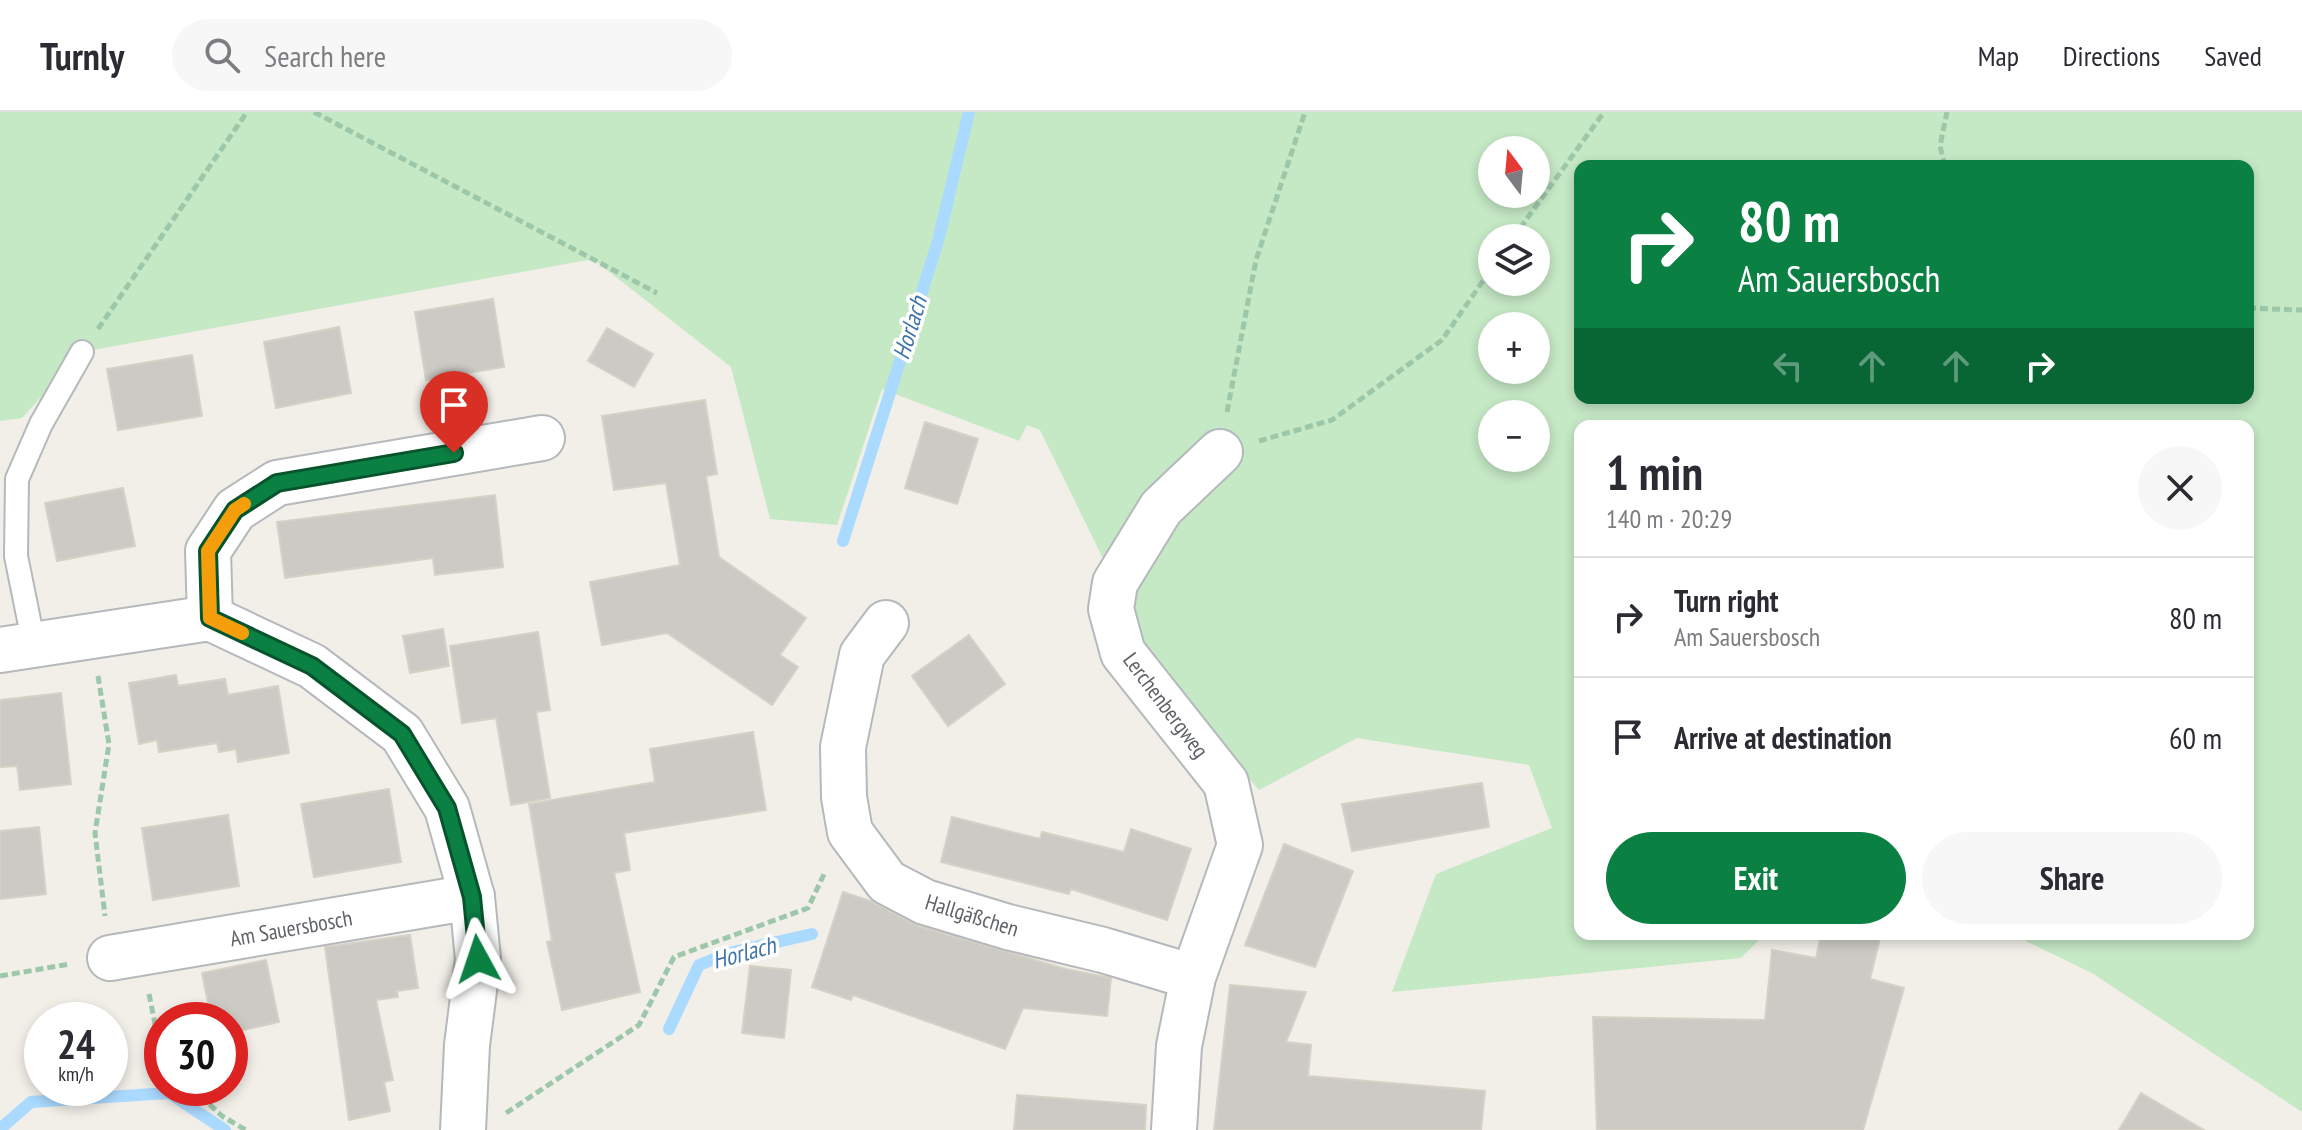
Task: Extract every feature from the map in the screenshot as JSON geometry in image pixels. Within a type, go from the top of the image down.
[{"type":"street","points":[[210,618],[208,551],[235,510],[277,483],[542,438]]},
{"type":"street","name":"Lerchenbergweg","points":[[1174,1130],[1179,1046],[1193,977],[1240,845],[1226,783],[1123,653],[1111,609],[1115,583],[1161,508],[1220,452]]},
{"type":"street","points":[[17,648],[210,618],[312,666],[402,734],[447,808],[472,897],[478,959],[467,1045],[480,1124]]},
{"type":"street","name":"Hallgäßchen","points":[[886,623],[862,655],[843,747],[844,797],[850,832],[887,882],[925,902],[1193,977]]},
{"type":"street","name":"Am Sauersbosch","points":[[126,956],[472,897]]},
{"type":"lane","points":[[17,648],[17,479],[41,424],[82,352]]},
{"type":"path","points":[[82,352],[247,112]]},
{"type":"path","points":[[314,112],[657,293]]},
{"type":"path","points":[[1305,112],[1256,260],[1220,452],[1332,420],[1442,340],[1478,288]]},
{"type":"path","points":[[1523,224],[1604,112]]},
{"type":"path","points":[[1944,160],[1940,146],[1947,112]]},
{"type":"path","points":[[2254,308],[2302,310]]},
{"type":"path","points":[[92,635],[109,744],[95,833],[126,956],[144,1004]]},
{"type":"path","points":[[480,1124],[639,1025],[674,957],[808,908],[833,854],[850,832]]},
{"type":"path","points":[[0,976],[126,956]]},
{"type":"path","points":[[211,1106],[246,1130]]},
{"type":"green space","points":[[0,112],[2302,112],[2302,1112],[2092,973],[2023,940],[2254,940],[2254,420],[1574,420],[1574,940],[1759,940],[1741,958],[1392,992],[1436,874],[1552,828],[1529,765],[1357,738],[1259,790],[1130,643],[1115,583],[1040,430],[1027,425],[1019,441],[882,389],[837,525],[770,519],[731,367],[593,259],[82,352],[22,418],[0,421]]},
{"type":"building","points":[[493,299],[504,367],[426,380],[415,312]]},
{"type":"building","points":[[339,327],[351,393],[276,408],[264,342]]},
{"type":"building","points":[[607,328],[653,354],[634,387],[588,361]]},
{"type":"building","points":[[192,355],[202,416],[118,430],[107,369]]},
{"type":"building","points":[[705,400],[717,474],[706,476],[719,557],[806,618],[780,655],[798,667],[772,705],[667,633],[602,645],[590,582],[680,565],[666,483],[614,490],[602,416]]},
{"type":"building","points":[[925,422],[978,439],[957,504],[905,488]]},
{"type":"building","points":[[123,488],[135,546],[57,561],[45,503]]},
{"type":"building","points":[[495,495],[503,567],[435,575],[433,558],[285,578],[277,522]]},
{"type":"building","points":[[443,629],[449,666],[410,673],[403,636]]},
{"type":"building","points":[[538,632],[550,710],[536,712],[550,798],[511,805],[496,718],[462,723],[450,646]]},
{"type":"building","points":[[969,635],[1005,684],[948,726],[912,676]]},
{"type":"building","points":[[176,675],[178,686],[225,679],[228,695],[278,686],[289,753],[238,762],[236,749],[219,752],[217,743],[159,752],[157,740],[139,744],[129,683]]},
{"type":"building","points":[[61,693],[71,784],[20,790],[17,766],[0,767],[0,700]]},
{"type":"building","points":[[753,732],[766,810],[624,833],[630,870],[614,873],[640,992],[562,1010],[547,942],[552,941],[529,804],[655,782],[650,749]]},
{"type":"building","points":[[1482,783],[1489,827],[1352,851],[1342,804]]},
{"type":"building","points":[[389,789],[401,862],[314,877],[301,804]]},
{"type":"building","points":[[228,815],[239,886],[153,900],[142,828]]},
{"type":"building","points":[[952,817],[1040,839],[1042,832],[1124,852],[1131,829],[1191,849],[1167,920],[1071,889],[1069,894],[941,862]]},
{"type":"building","points":[[39,827],[46,894],[0,899],[0,831]]},
{"type":"building","points":[[1284,844],[1353,871],[1315,967],[1245,945]]},
{"type":"building","points":[[843,892],[873,902],[918,926],[1066,969],[1111,978],[1107,1016],[1023,1008],[1005,1049],[853,995],[851,1000],[812,987]]},
{"type":"building","points":[[410,935],[418,988],[397,991],[398,997],[376,1000],[393,1080],[384,1082],[390,1111],[349,1120],[325,947]]},
{"type":"building","points":[[1820,940],[1880,940],[1870,979],[1904,988],[1863,1130],[1597,1130],[1593,1017],[1765,1020],[1772,950],[1816,958]]},
{"type":"building","points":[[266,960],[279,1022],[248,1029],[248,1002],[208,1002],[202,973]]},
{"type":"building","points":[[750,966],[791,970],[784,1038],[742,1033]]},
{"type":"building","points":[[1230,985],[1306,992],[1286,1042],[1311,1045],[1308,1076],[1485,1091],[1481,1130],[1214,1130]]},
{"type":"building","points":[[2141,1093],[2204,1130],[2119,1130]]},
{"type":"building","points":[[1017,1095],[1146,1105],[1145,1130],[1014,1130]]},
{"type":"waterway","name":"Horlach","points":[[843,541],[938,241],[969,112]]},
{"type":"waterway","name":"Horlach","points":[[669,1029],[699,965],[729,953],[812,934]]},
{"type":"waterway","name":"Horlach","points":[[0,1129],[31,1102],[169,1093],[225,1130]]},
{"type":"slow traffic","points":[[242,633],[210,618],[208,551],[235,510],[244,504]]},
{"type":"route","points":[[454,453],[277,483],[235,510],[208,551],[210,618],[312,666],[402,734],[447,808],[472,897],[478,959]]}]
